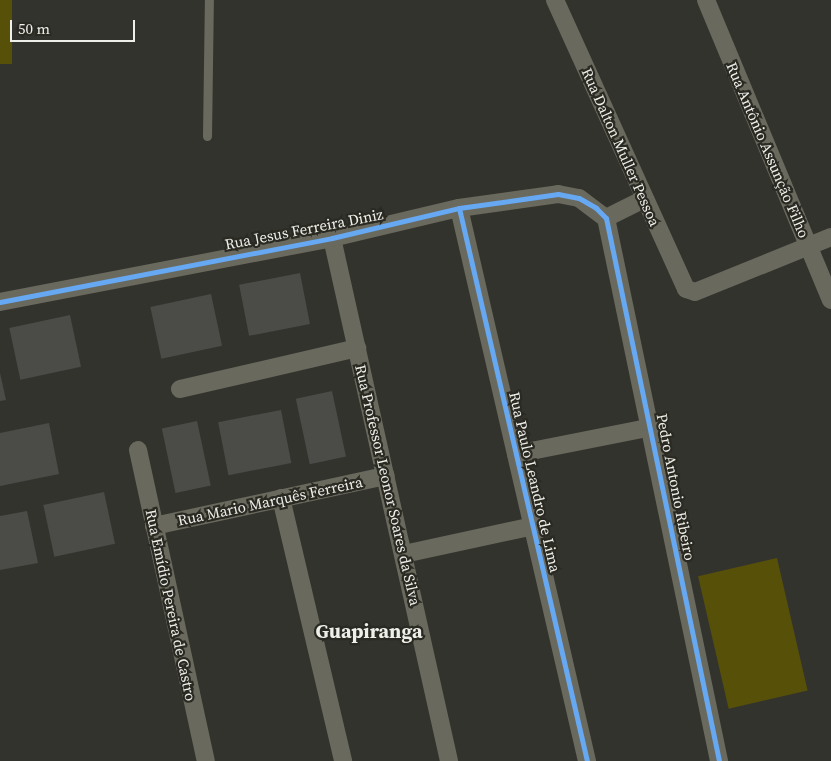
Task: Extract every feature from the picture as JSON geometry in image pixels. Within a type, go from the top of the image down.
[{"type":"street","name":"Rua Dalton Muller Pessoa","points":[[556,0],[681,283],[690,291],[808,246]]},
{"type":"street","name":"Rua Antônio Assunção Filho","points":[[706,0],[831,300]]},
{"type":"street","name":"Rua Jesus Ferreira Diniz","points":[[0,302],[332,238],[459,208],[558,194],[579,198],[606,218]]},
{"type":"street","points":[[606,218],[644,199]]},
{"type":"street","name":"Rua Paulo Leandro de Lima","points":[[459,208],[586,761]]},
{"type":"street","name":"Pedro Antonio Ribeiro","points":[[606,218],[652,427],[719,761]]},
{"type":"street","points":[[808,246],[831,237]]},
{"type":"street","name":"Rua Professor Leonor Soares da Silva","points":[[332,238],[450,761]]},
{"type":"street","points":[[180,389],[357,348]]},
{"type":"street","points":[[516,454],[652,427]]},
{"type":"street","name":"Rua Emídio Pereira de Castro","points":[[138,450],[206,761]]},
{"type":"street","name":"Rua Mario Marquês Ferreira","points":[[154,526],[386,476]]},
{"type":"street","points":[[281,498],[343,761]]},
{"type":"street","points":[[404,554],[533,526]]},
{"type":"lane","points":[[207,136],[209,0]]},
{"type":"shaded area","points":[[0,0],[12,0],[12,64],[0,64]]},
{"type":"shaded area","points":[[777,558],[808,691],[729,709],[698,576]]},
{"type":"building","points":[[300,273],[310,324],[249,336],[239,285]]},
{"type":"building","points":[[211,294],[222,346],[161,359],[150,307]]},
{"type":"building","points":[[70,315],[81,367],[20,380],[9,328]]},
{"type":"building","points":[[0,373],[6,400],[0,401]]},
{"type":"building","points":[[332,391],[346,457],[310,464],[296,399]]},
{"type":"building","points":[[281,410],[291,463],[228,475],[218,422]]},
{"type":"building","points":[[197,421],[211,486],[176,493],[162,428]]},
{"type":"building","points":[[49,423],[59,474],[0,486],[0,433]]},
{"type":"building","points":[[104,492],[115,544],[54,557],[43,505]]},
{"type":"building","points":[[27,511],[38,563],[0,570],[0,516]]},
{"type":"cycle path","points":[[0,302],[332,238],[459,208],[558,194],[579,198],[596,208],[606,218],[719,761]]},
{"type":"cycle path","points":[[459,208],[587,761]]},
{"type":"district","name":"Guapiranga","points":[[369,631]]}]
